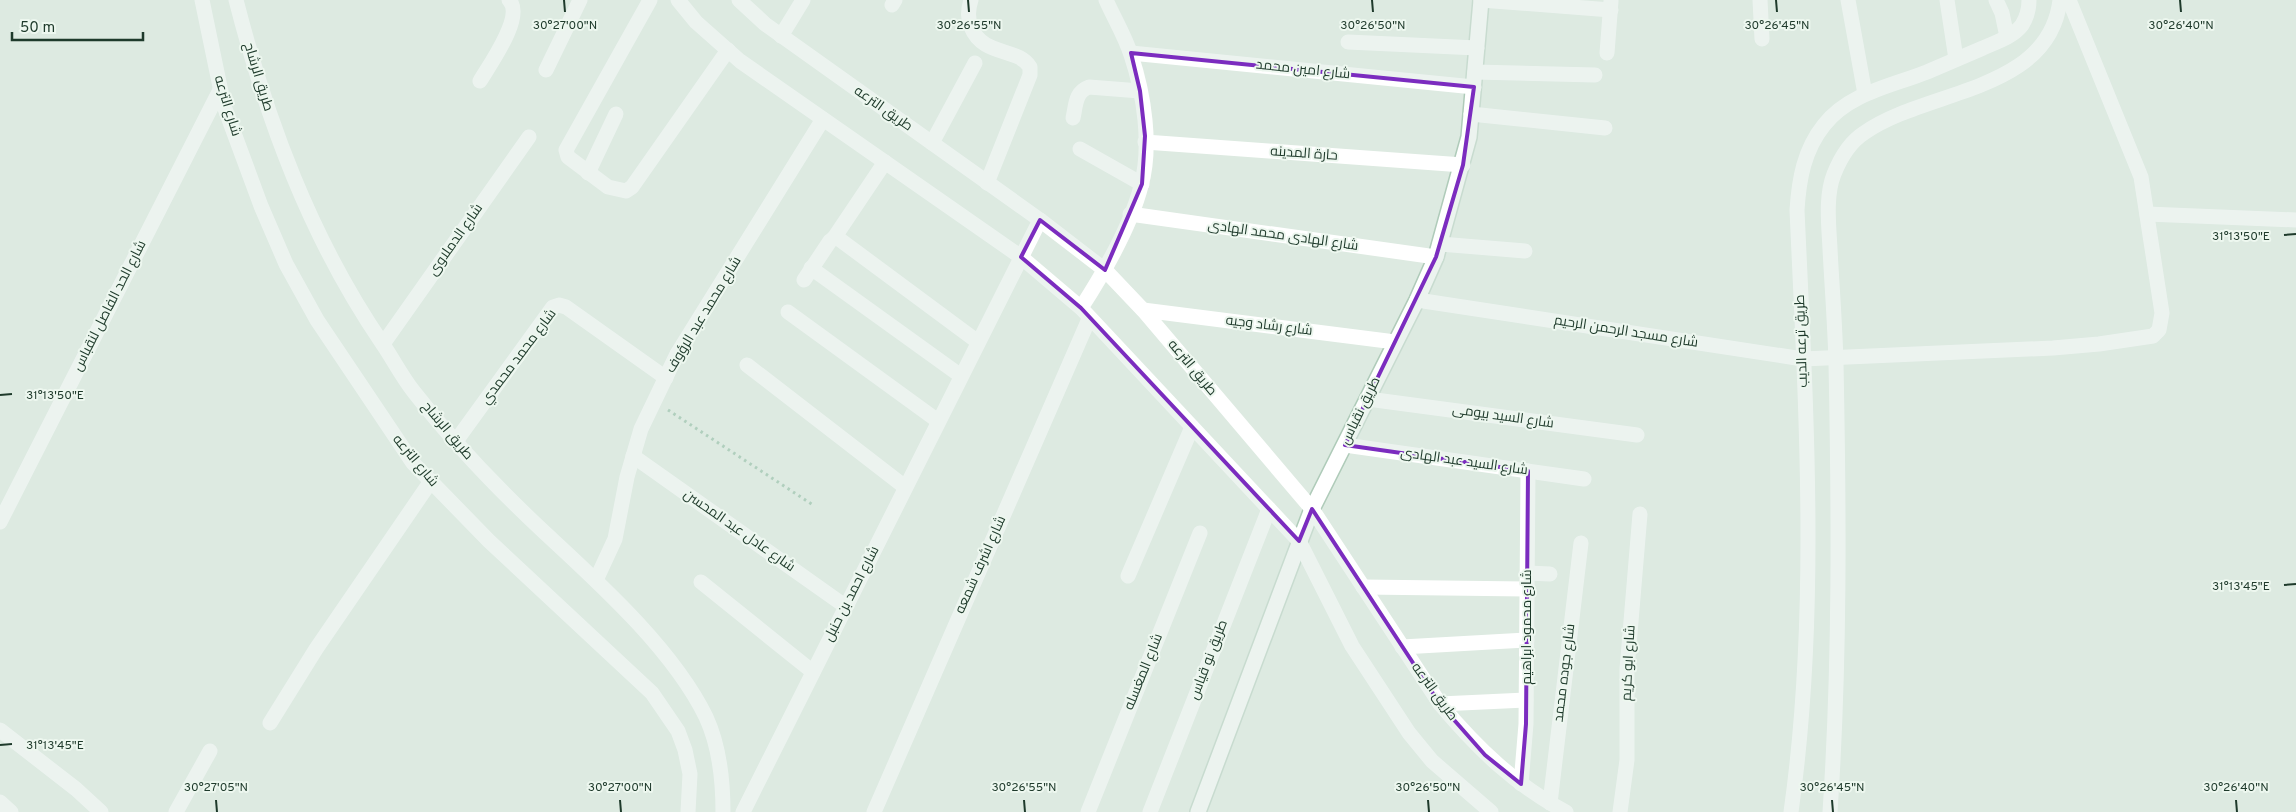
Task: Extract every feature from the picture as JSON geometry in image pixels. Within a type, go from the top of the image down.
[{"type":"street","name":"شارع الترعه","points":[[202,0],[220,90],[261,206],[286,264],[317,320],[413,463],[489,541],[652,693],[678,731],[685,750],[690,774],[688,812]]},
{"type":"street","name":"طريق الرشاح","points":[[236,0],[255,73],[279,142],[316,229],[360,312],[413,391],[473,463],[596,580],[657,647],[690,688],[707,720],[720,767],[723,812]]},
{"type":"street","points":[[480,81],[512,23],[514,9],[509,0]]},
{"type":"street","points":[[546,70],[580,0]]},
{"type":"street","points":[[650,0],[566,150],[568,157],[617,191],[626,191],[632,187],[728,50]]},
{"type":"street","points":[[678,0],[696,22],[728,50],[823,119],[1021,257],[1085,313],[1299,541],[1352,646],[1409,733],[1432,761],[1491,812]]},
{"type":"street","name":"طريق الترعه","points":[[740,0],[765,24],[781,36],[1040,220],[1105,270],[1143,310],[1312,509],[1440,704],[1485,755],[1521,784],[1566,812]]},
{"type":"street","points":[[781,36],[803,0]]},
{"type":"street","points":[[971,0],[968,8],[968,19],[975,35],[983,44],[1027,63],[1030,75],[987,182]]},
{"type":"street","name":"شارع اشرف شمعه","points":[[874,812],[1085,313],[1137,201],[1142,184],[1145,142],[1140,91],[1131,54],[1106,0]]},
{"type":"street","points":[[1481,0],[1611,5],[1607,54]]},
{"type":"street","name":"طريق نقباس","points":[[1198,812],[1312,509],[1417,300],[1438,251],[1463,165],[1475,79],[1481,0]]},
{"type":"street","points":[[1760,0],[1762,39]]},
{"type":"street","points":[[1848,0],[1865,94]]},
{"type":"street","points":[[1947,0],[1956,59]]},
{"type":"street","points":[[1996,0],[2002,13],[2007,37]]},
{"type":"street","name":"طريق ترعه الديب","points":[[1791,812],[1798,762],[1806,646],[1807,359],[1796,210],[1799,179],[1809,149],[1824,124],[1845,106],[1865,94],[2007,37],[2021,26],[2028,12],[2029,0]]},
{"type":"street","points":[[1830,812],[1837,708],[1840,540],[1828,214],[1832,178],[1842,156],[1862,134],[1888,118],[2022,66],[2044,44],[2058,16],[2060,0]]},
{"type":"street","points":[[2069,0],[2141,177],[2147,214],[2296,220]]},
{"type":"street","points":[[1348,42],[1478,48]]},
{"type":"street","name":"شارع امين محمد","points":[[1131,54],[1475,79],[1595,75]]},
{"type":"street","points":[[932,143],[975,63]]},
{"type":"street","points":[[1073,118],[1078,94],[1083,89],[1089,87],[1140,91]]},
{"type":"street","name":"شارع الحد الفاصل لنقباس","points":[[0,522],[220,90]]},
{"type":"street","points":[[583,169],[616,114]]},
{"type":"street","points":[[1471,114],[1605,128]]},
{"type":"street","name":"شارع محمد عبد الرؤوف","points":[[596,580],[614,540],[641,429],[666,378],[678,354],[823,119]]},
{"type":"street","name":"شارع الدملاوى","points":[[383,344],[529,137]]},
{"type":"street","name":"حارة المدينه","points":[[1145,142],[1463,165]]},
{"type":"street","points":[[1080,149],[1142,184]]},
{"type":"street","points":[[884,162],[808,274],[961,376]]},
{"type":"street","name":"شارع الهادى محمد الهادى","points":[[1130,214],[1438,251],[1525,251]]},
{"type":"street","name":"شارع مسجد الرحمن الرحيم","points":[[1417,300],[1807,359],[2053,348],[2098,344],[2153,336],[2159,330],[2162,313],[2147,214]]},
{"type":"street","name":"شارع احمد بن حنبل","points":[[743,812],[1040,220]]},
{"type":"street","points":[[834,238],[844,241],[978,342]]},
{"type":"street","name":"شارع محمد محمدي","points":[[456,441],[553,307],[559,305],[566,307],[666,378]]},
{"type":"street","name":"شارع رشاد وجيه","points":[[1143,310],[1395,342]]},
{"type":"street","points":[[788,312],[938,421]]},
{"type":"street","points":[[747,365],[905,487]]},
{"type":"street","name":"شارع السيد بيومى","points":[[1368,399],[1637,435]]},
{"type":"street","points":[[1128,576],[1192,427]]},
{"type":"street","name":"شارع السيد عبد الهادى","points":[[1345,444],[1584,479]]},
{"type":"street","name":"شارع عادل عبد المحسن","points":[[633,456],[846,606]]},
{"type":"street","name":"شارع محمود ابراهيم","points":[[1521,784],[1526,700],[1528,471]]},
{"type":"street","points":[[270,723],[316,649],[431,482]]},
{"type":"street","name":"طريق نو قياس","points":[[1150,812],[1269,509]]},
{"type":"street","name":"شارع ابو كريم","points":[[1620,812],[1627,760],[1627,669],[1640,514]]},
{"type":"street","name":"شارع المغسله","points":[[1088,812],[1200,533]]},
{"type":"street","name":"شارع جوده محمد","points":[[1550,803],[1581,543]]},
{"type":"street","points":[[1527,573],[1550,574]]},
{"type":"street","points":[[701,582],[812,672]]},
{"type":"street","points":[[1363,587],[1527,588]]},
{"type":"street","points":[[1402,647],[1527,640]]},
{"type":"street","points":[[1440,704],[1526,700]]},
{"type":"street","points":[[0,730],[76,789],[101,812]]},
{"type":"street","points":[[176,812],[210,751]]},
{"type":"path","points":[[655,401],[812,505]]},
{"type":"highlighted area","points":[[1131,53],[1474,87],[1463,165],[1436,257],[1345,445],[1528,471],[1526,724],[1521,784],[1485,755],[1440,704],[1312,509],[1299,541],[1081,308],[1021,257],[1040,220],[1105,270],[1142,184],[1145,136],[1140,91]]}]
